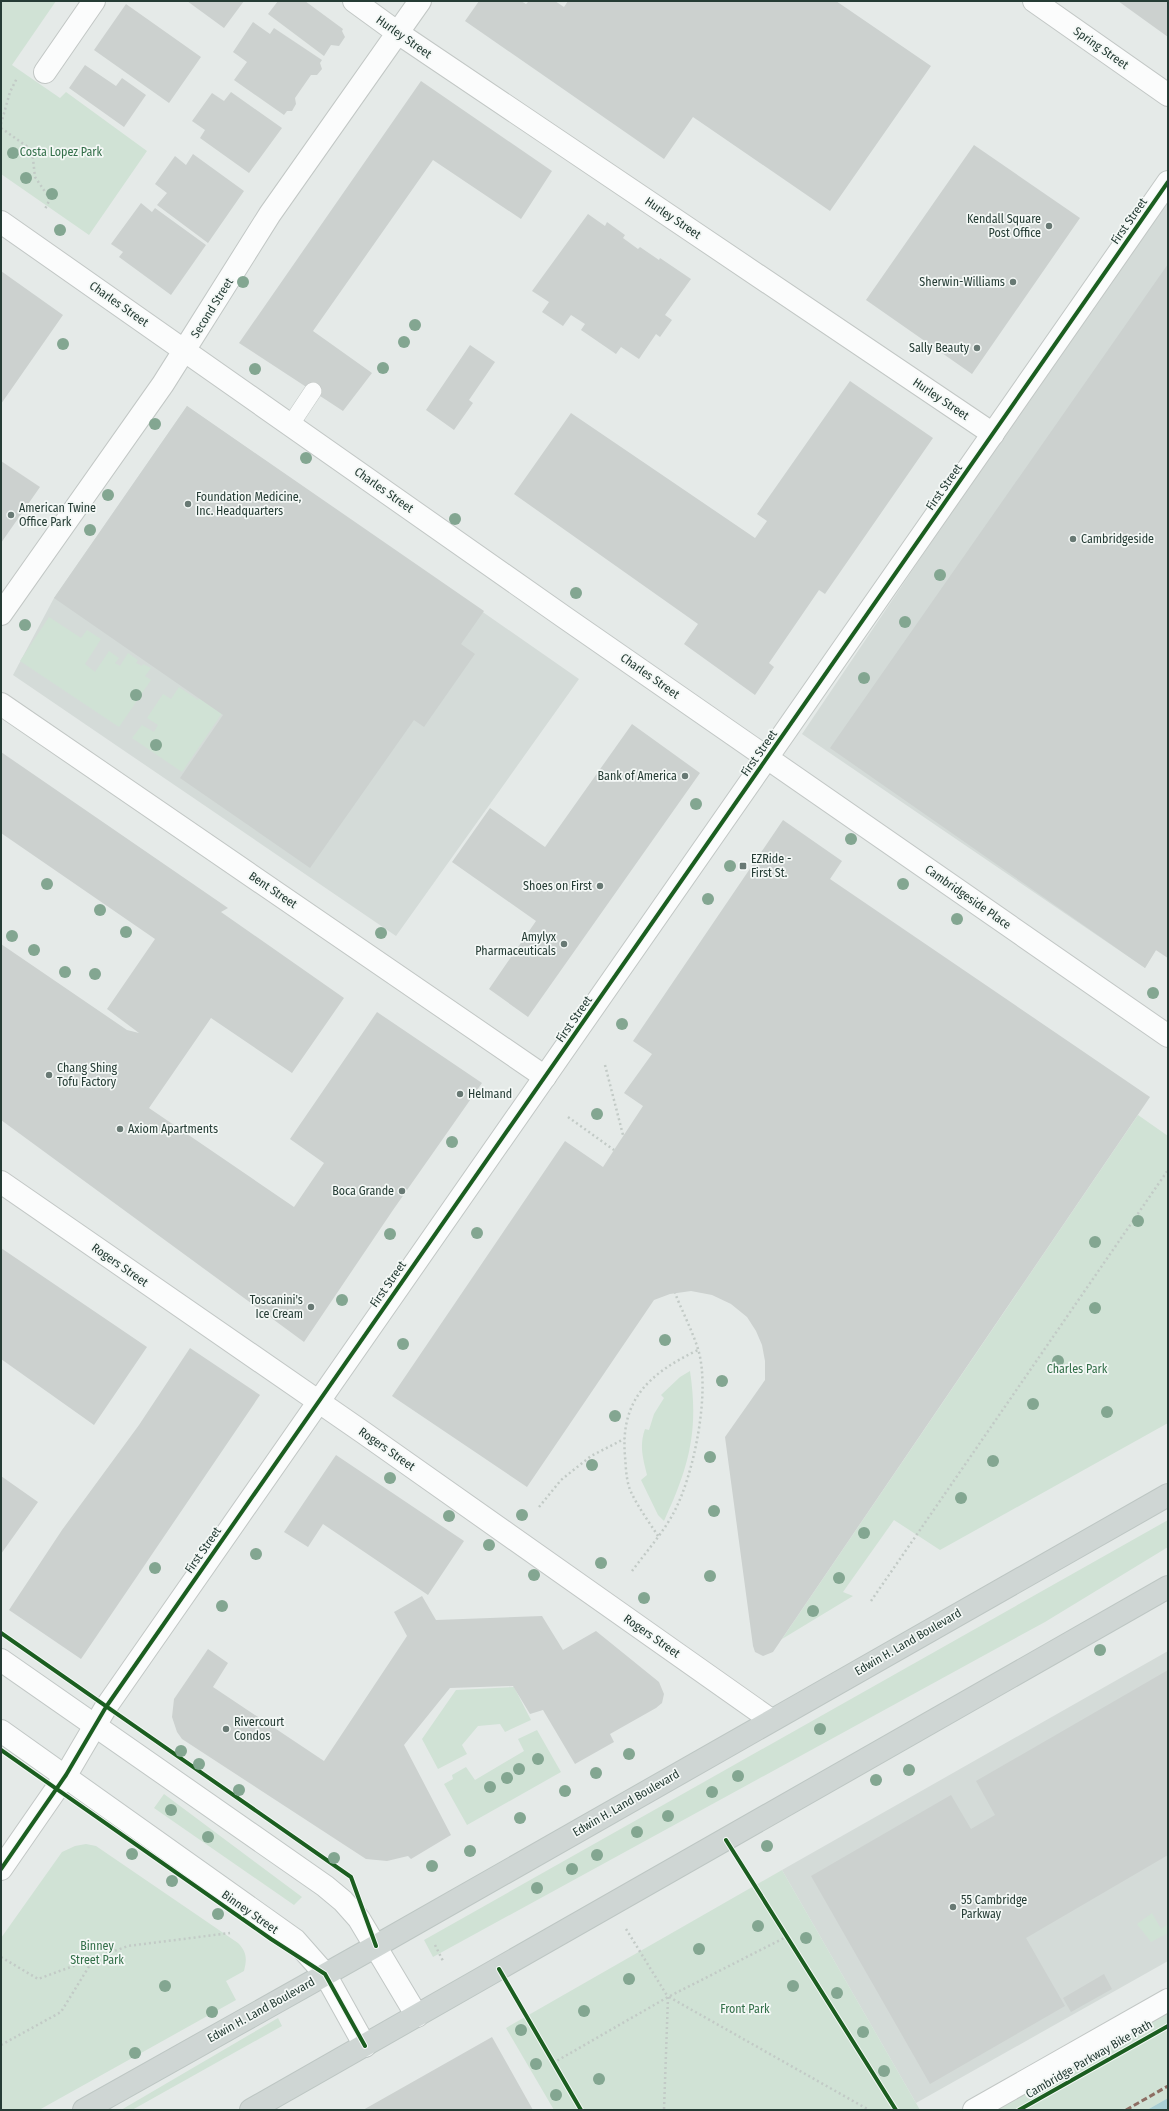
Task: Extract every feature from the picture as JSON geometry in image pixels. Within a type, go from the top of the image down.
[{"type":"main road","name":"Edwin H. Land Boulevard","points":[[84,2110],[376,1946],[1168,1495]]},
{"type":"main road","points":[[251,2110],[1168,1587]]},
{"type":"street","points":[[45,72],[94,1]]},
{"type":"street","name":"Hurley Street","points":[[354,1],[398,33],[993,434]]},
{"type":"street","name":"Second Street","points":[[1,614],[185,351],[270,214],[420,1]]},
{"type":"street","name":"Spring Street","points":[[1034,1],[1168,95]]},
{"type":"street","name":"First Street","points":[[1,1869],[66,1775],[95,1726],[318,1401],[1168,182]]},
{"type":"street","name":"Charles Street","points":[[1,222],[768,757]]},
{"type":"street","name":"Bent Street","points":[[1,704],[545,1077]]},
{"type":"street","name":"Cambridgeside Place","points":[[768,757],[1168,1036]]},
{"type":"street","name":"Rogers Street","points":[[1,1182],[318,1401],[771,1720]]},
{"type":"street","points":[[1,1660],[325,1886],[343,1901],[359,1920],[376,1946],[417,2016]]},
{"type":"street","name":"Binney Street","points":[[1,1731],[66,1775],[295,1940],[325,1974],[365,2046]]},
{"type":"street","points":[[974,2110],[1168,2000]]},
{"type":"lane","points":[[291,424],[313,392]]},
{"type":"path","points":[[1,124],[15,79],[23,73],[38,81],[45,72]]},
{"type":"path","points":[[1,128],[32,150],[35,176],[50,199],[45,209]]},
{"type":"path","points":[[605,1065],[623,1135]]},
{"type":"path","points":[[568,1117],[614,1150]]},
{"type":"path","points":[[871,1600],[1168,1170]]},
{"type":"path","points":[[632,1571],[673,1515],[681,1496],[697,1442],[701,1419],[698,1350],[675,1293]]},
{"type":"path","points":[[658,1536],[631,1491],[626,1475],[624,1440],[625,1423],[640,1394],[651,1379],[662,1369],[698,1350]]},
{"type":"path","points":[[539,1507],[566,1476],[591,1456],[624,1440]]},
{"type":"path","points":[[611,1905],[668,1997],[869,2110]]},
{"type":"path","points":[[1,1957],[38,1979],[128,1946],[230,1933]]},
{"type":"path","points":[[553,2063],[668,1997],[786,1937]]},
{"type":"path","points":[[434,1942],[443,1961]]},
{"type":"path","points":[[1,2045],[61,2012],[93,1960]]},
{"type":"path","points":[[664,2110],[668,1997]]},
{"type":"shaded area","name":"Cambridgeside","points":[[1168,191],[1168,958],[1156,950],[1145,968],[802,734]]},
{"type":"shaded area","points":[[187,406],[579,679],[396,936],[13,675],[54,598]]},
{"type":"shaded area","name":"55 Cambridge Parkway","points":[[1168,1651],[1168,1961],[916,2103],[782,1870]]},
{"type":"green space","name":"Costa Lopez Park","points":[[1,1],[56,1],[12,65],[60,98],[66,92],[147,151],[89,235],[1,174]]},
{"type":"green space","points":[[49,617],[81,638],[87,630],[101,639],[85,664],[95,672],[109,651],[119,658],[115,663],[120,666],[128,653],[138,660],[136,663],[142,666],[143,664],[151,668],[145,676],[151,680],[119,727],[20,661]]},
{"type":"green space","points":[[179,687],[198,700],[204,692],[229,703],[182,772],[132,738],[142,725],[154,732],[158,725],[147,718],[163,694],[171,699]]},
{"type":"green space","name":"Charles Park","points":[[1138,1115],[1168,1136],[1168,1423],[940,1550],[894,1520],[843,1592],[853,1596],[782,1639]]},
{"type":"green space","points":[[690,1371],[693,1412],[690,1448],[680,1483],[664,1521],[658,1515],[641,1480],[647,1475],[642,1452],[643,1435],[645,1429],[649,1430],[654,1414],[664,1398],[661,1395],[680,1377]]},
{"type":"green space","points":[[1168,1520],[1168,1547],[1045,1622],[433,1957],[424,1940]]},
{"type":"green space","points":[[514,1687],[531,1720],[505,1732],[500,1724],[478,1726],[462,1745],[467,1754],[438,1769],[422,1739],[456,1690]]},
{"type":"green space","points":[[537,1730],[561,1772],[467,1825],[444,1784],[453,1779],[452,1775],[466,1767],[475,1780],[524,1751],[518,1739]]},
{"type":"green space","points":[[164,1794],[302,1897],[294,1905],[154,1808]]},
{"type":"green space","name":"Binney Street Park","points":[[86,1844],[96,1846],[238,1943],[246,1956],[244,1971],[226,1981],[236,2000],[39,2110],[1,2110],[1,1938],[62,1852],[75,1846]]},
{"type":"green space","name":"Front Park","points":[[782,1870],[920,2110],[554,2110],[506,2028]]},
{"type":"green space","points":[[1152,1913],[1161,1929],[1168,1924],[1168,1933],[1151,1942],[1137,1924]]},
{"type":"green space","points":[[1168,2012],[1168,2098],[1147,2110],[995,2110]]},
{"type":"green space","points":[[278,2018],[282,2026],[132,2110],[121,2110]]},
{"type":"water","points":[[1168,2098],[1168,2110],[1147,2110]]},
{"type":"building","points":[[187,1],[244,1],[224,28]]},
{"type":"building","points":[[278,1],[305,1],[343,29],[342,31],[345,37],[339,46],[331,45],[324,56],[268,14]]},
{"type":"building","points":[[479,1],[521,1],[526,4],[529,1],[555,1],[564,7],[568,1],[836,1],[931,66],[830,211],[693,117],[664,159],[465,21]]},
{"type":"building","points":[[1118,1],[1168,1],[1168,37]]},
{"type":"building","points":[[126,4],[201,57],[169,103],[94,50]]},
{"type":"building","points":[[253,22],[270,34],[274,28],[322,60],[320,63],[322,69],[317,75],[311,75],[295,98],[296,104],[292,111],[287,111],[284,115],[234,80],[247,62],[233,52]]},
{"type":"building","points":[[85,65],[116,86],[122,78],[146,95],[124,127],[69,88]]},
{"type":"building","points":[[421,81],[552,171],[521,219],[433,160],[313,331],[372,373],[343,411],[239,343]]},
{"type":"building","points":[[231,92],[282,128],[249,173],[200,138],[205,130],[192,121],[212,93],[224,101]]},
{"type":"building","points":[[974,145],[1080,218],[972,374],[866,300]]},
{"type":"building","points":[[193,154],[244,191],[208,243],[157,205],[167,193],[155,184],[175,156],[186,165]]},
{"type":"building","points":[[141,203],[152,212],[155,208],[206,245],[171,295],[119,257],[123,252],[111,244]]},
{"type":"building","points":[[588,214],[605,226],[607,222],[625,235],[623,238],[638,249],[640,247],[659,260],[660,258],[691,279],[665,315],[672,320],[660,337],[656,334],[639,359],[621,347],[616,354],[581,330],[585,324],[571,315],[563,326],[542,312],[549,302],[532,291]]},
{"type":"building","name":"Cambridgeside","points":[[1168,264],[1168,958],[1156,950],[1145,968],[830,748]]},
{"type":"building","points":[[1,271],[63,315],[1,404]]},
{"type":"building","points":[[470,345],[495,362],[469,400],[473,403],[454,430],[426,410]]},
{"type":"building","points":[[850,381],[933,438],[825,594],[819,590],[769,663],[774,667],[755,695],[684,644],[698,624],[514,494],[571,413],[755,538],[767,521],[757,514]]},
{"type":"building","points":[[187,406],[484,611],[461,644],[475,654],[424,727],[414,720],[310,868],[180,778],[223,715],[54,598]]},
{"type":"building","name":"American Twine Office Park","points":[[1,461],[40,487],[1,543]]},
{"type":"building","points":[[632,724],[700,773],[528,1017],[489,989],[536,921],[452,862],[490,808],[545,847]]},
{"type":"building","points":[[1,752],[228,908],[221,912],[344,998],[292,1073],[211,1018],[149,1108],[294,1207],[324,1163],[290,1139],[377,1012],[482,1083],[393,1210],[304,1342],[1,1120],[1,944],[127,1030],[139,1033],[107,1009],[155,939],[1,833]]},
{"type":"building","points":[[783,820],[842,861],[830,879],[1150,1097],[773,1652],[763,1656],[755,1652],[753,1646],[725,1437],[765,1380],[765,1361],[762,1345],[756,1331],[747,1317],[731,1304],[712,1295],[691,1291],[670,1294],[654,1300],[527,1487],[392,1396],[565,1141],[603,1167],[643,1106],[624,1093],[652,1054],[633,1041]]},
{"type":"building","points":[[1,1248],[147,1347],[94,1425],[1,1359]]},
{"type":"building","points":[[190,1348],[260,1395],[81,1659],[9,1610],[62,1530],[139,1425]]},
{"type":"building","points":[[336,1455],[464,1541],[428,1595],[323,1524],[308,1547],[284,1532]]},
{"type":"building","points":[[1,1476],[38,1502],[1,1554]]},
{"type":"building","name":"Rivercourt Condos","points":[[422,1596],[436,1620],[542,1616],[563,1650],[596,1631],[659,1682],[664,1694],[662,1703],[656,1708],[610,1734],[614,1742],[575,1764],[543,1710],[530,1714],[513,1686],[450,1688],[404,1745],[451,1835],[411,1859],[408,1856],[387,1861],[366,1859],[182,1739],[177,1732],[172,1717],[174,1699],[208,1649],[228,1663],[213,1687],[324,1761],[407,1636],[394,1612]]},
{"type":"building","name":"55 Cambridge Parkway","points":[[1168,1670],[1168,1855],[1026,1938],[1065,2006],[930,2084],[811,1876],[951,1795],[971,1829],[995,1815],[976,1781]]},
{"type":"building","points":[[1104,1974],[1112,1989],[1071,2012],[1063,1998]]},
{"type":"building","points":[[492,2037],[533,2110],[363,2110]]},
{"type":"marked path","points":[[1126,2110],[1168,2086]]},
{"type":"cycle path","points":[[1,1869],[66,1775],[106,1707],[1168,182]]},
{"type":"cycle path","points":[[1,1633],[351,1877],[376,1946]]},
{"type":"cycle path","points":[[1,1750],[271,1939],[325,1974],[365,2046]]},
{"type":"cycle path","points":[[726,1840],[896,2110]]},
{"type":"cycle path","points":[[499,1969],[581,2110]]},
{"type":"cycle path","name":"Cambridge Parkway Bike Path","points":[[1019,2110],[1168,2026]]},
{"type":"place","name":"Kendall Square Post Office","points":[[1049,226]]},
{"type":"place","name":"Sherwin-Williams","points":[[1013,282]]},
{"type":"place","name":"Sally Beauty","points":[[977,348]]},
{"type":"place","name":"Foundation Medicine, Inc. Headquarters","points":[[188,504]]},
{"type":"place","name":"American Twine Office Park","points":[[11,515]]},
{"type":"place","name":"Cambridgeside","points":[[1073,539]]},
{"type":"place","name":"Bank of America","points":[[685,776]]},
{"type":"place","name":"EZRide - First St.","points":[[743,866]]},
{"type":"place","name":"Shoes on First","points":[[600,886]]},
{"type":"place","name":"Amylyx Pharmaceuticals","points":[[564,944]]},
{"type":"place","name":"Chang Shing Tofu Factory","points":[[49,1075]]},
{"type":"place","name":"Helmand","points":[[460,1094]]},
{"type":"place","name":"Axiom Apartments","points":[[120,1129]]},
{"type":"place","name":"Boca Grande","points":[[402,1191]]},
{"type":"place","name":"Toscanini's Ice Cream","points":[[311,1307]]},
{"type":"place","name":"Rivercourt Condos","points":[[226,1729]]},
{"type":"place","name":"55 Cambridge Parkway","points":[[953,1907]]}]
